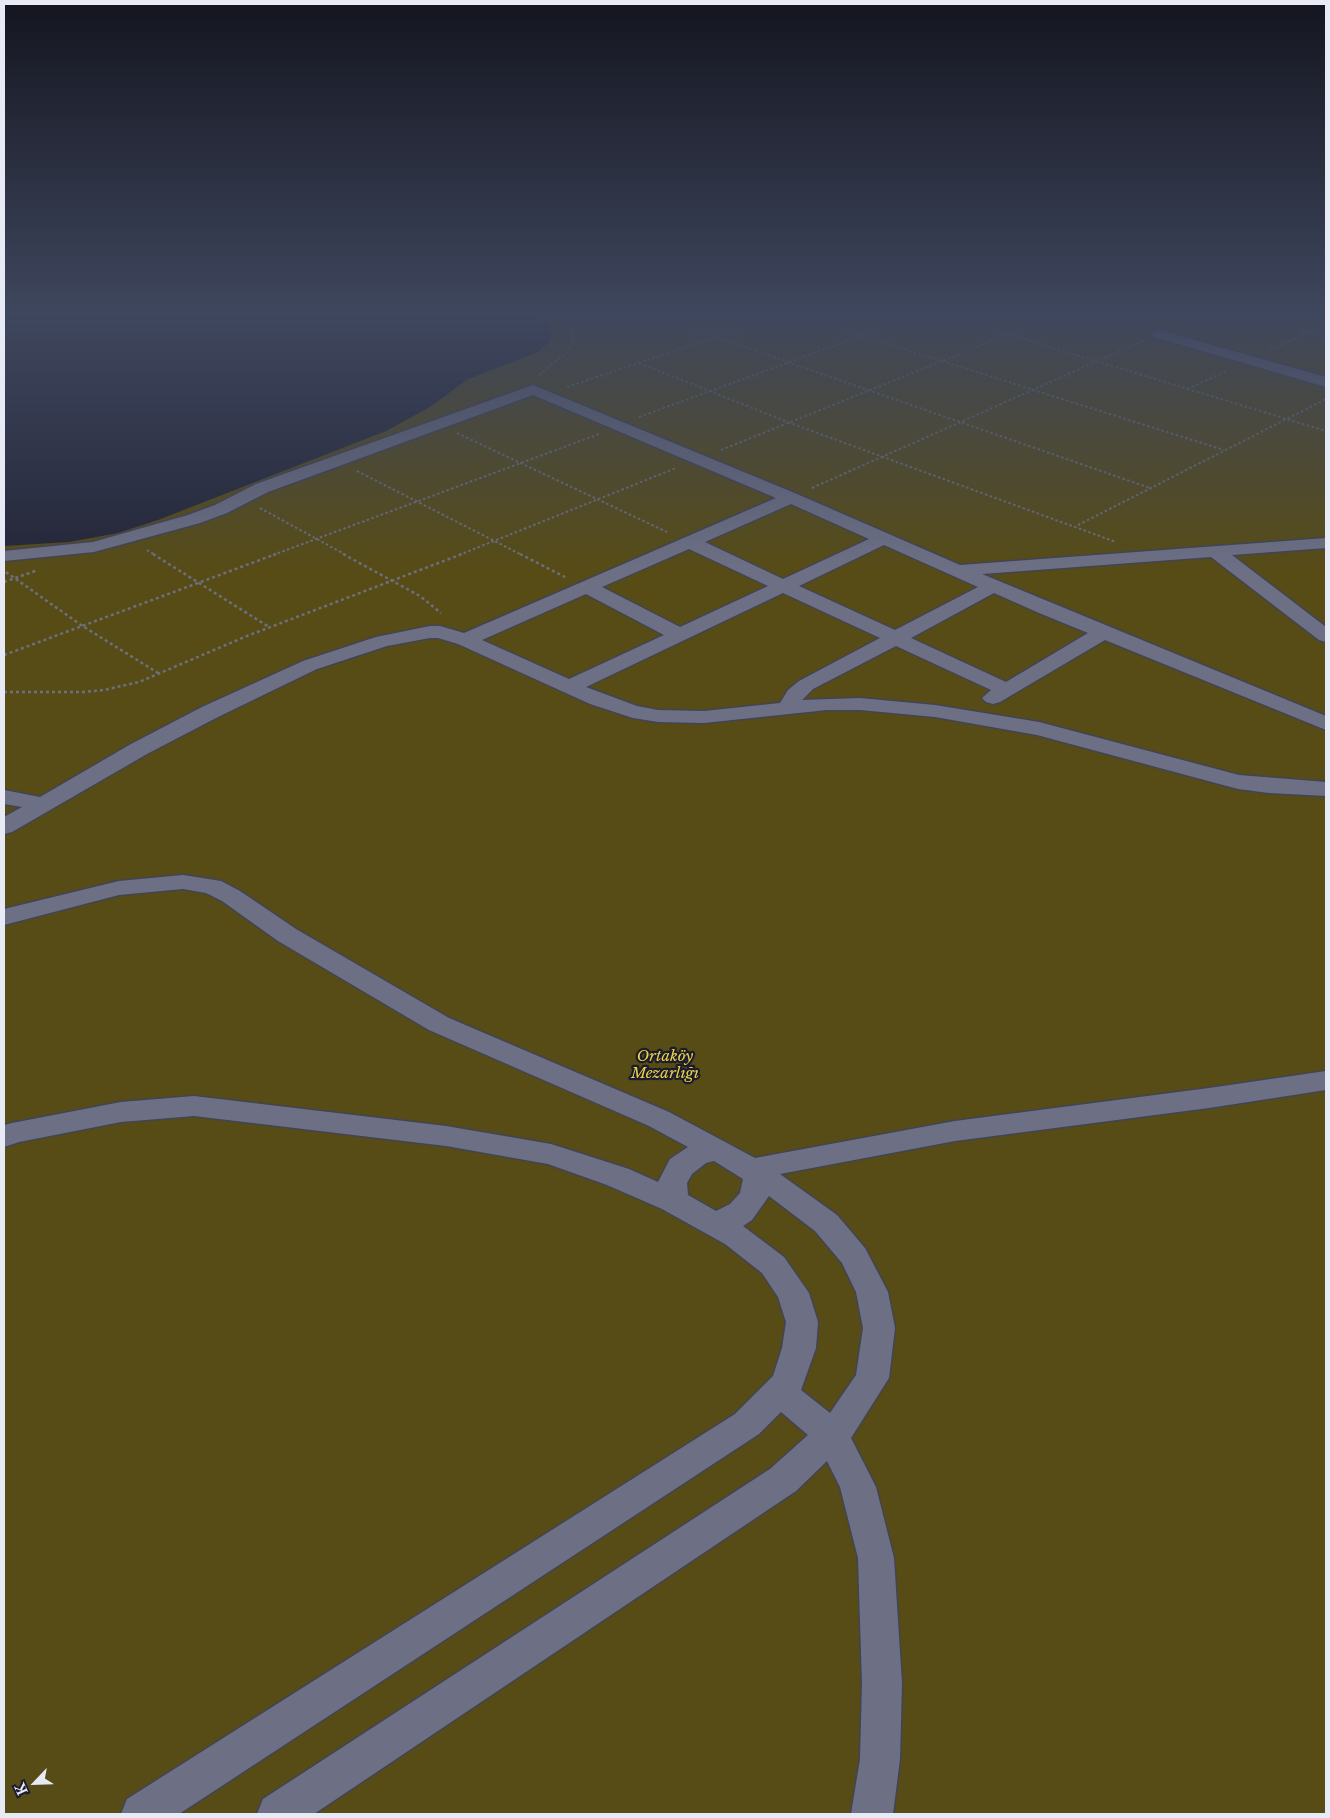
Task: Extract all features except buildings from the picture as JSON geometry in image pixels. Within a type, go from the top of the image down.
[{"type":"street","points":[[4,556],[79,550],[129,539],[211,513],[262,488],[439,424],[511,401]]},
{"type":"street","points":[[561,401],[994,586],[1326,724]]},
{"type":"street","points":[[465,640],[791,498]]},
{"type":"street","points":[[569,687],[885,538]]},
{"type":"street","points":[[689,542],[1006,690]]},
{"type":"street","points":[[959,570],[1326,543]]},
{"type":"street","points":[[1215,551],[1326,636]]},
{"type":"street","points":[[788,707],[795,694],[806,686],[994,586]]},
{"type":"street","points":[[586,587],[680,635]]},
{"type":"street","points":[[4,827],[139,748],[210,712],[317,663],[383,641],[424,633],[440,632],[465,640],[615,707],[658,716],[704,717],[827,704],[860,704],[973,716],[1038,729],[1238,782],[1268,786],[1326,789]]},
{"type":"street","points":[[973,716],[984,704],[1006,690],[1105,632]]},
{"type":"street","points":[[4,797],[43,804]]},
{"type":"street","points":[[4,917],[119,888],[183,882],[212,886],[231,896],[287,935],[439,1024],[659,1119],[755,1172],[791,1196],[826,1223],[854,1256],[872,1292],[879,1328],[872,1378],[840,1427],[783,1480],[278,1814]]},
{"type":"street","points":[[755,1172],[955,1131],[1210,1098],[1326,1080]]},
{"type":"street","points":[[4,1136],[121,1112],[194,1106],[446,1136],[551,1154],[618,1177],[673,1201],[736,1236],[773,1265],[794,1292],[802,1322],[799,1348],[788,1383],[747,1424],[142,1814]]},
{"type":"street","points":[[673,1201],[672,1183],[681,1166],[697,1155],[718,1150]]},
{"type":"street","points":[[712,1222],[730,1219],[742,1212],[754,1196],[755,1172]]},
{"type":"street","points":[[780,1391],[832,1435],[858,1487],[876,1558],[882,1684],[880,1759],[872,1814]]},
{"type":"path","points":[[4,654],[687,401]]},
{"type":"path","points":[[734,401],[882,457],[1077,526],[1149,556]]},
{"type":"path","points":[[4,692],[56,693],[104,690],[139,682],[269,627],[394,581],[845,401]]},
{"type":"path","points":[[898,401],[1150,488]]},
{"type":"path","points":[[791,498],[1006,401]]},
{"type":"path","points":[[1066,401],[1224,450]]},
{"type":"path","points":[[1226,401],[1326,432]]},
{"type":"path","points":[[1077,526],[1322,401]]},
{"type":"path","points":[[439,424],[689,542]]},
{"type":"path","points":[[336,461],[586,587]]},
{"type":"path","points":[[241,498],[394,581],[436,607],[440,613]]},
{"type":"path","points":[[129,539],[269,627]]},
{"type":"path","points":[[4,570],[81,625],[158,673]]},
{"type":"green space","name":"Ortaköy Mezarlığı","points":[[438,401],[1326,401],[1326,1814],[4,1814],[4,546],[69,542],[118,533],[158,520],[386,431]]}]
